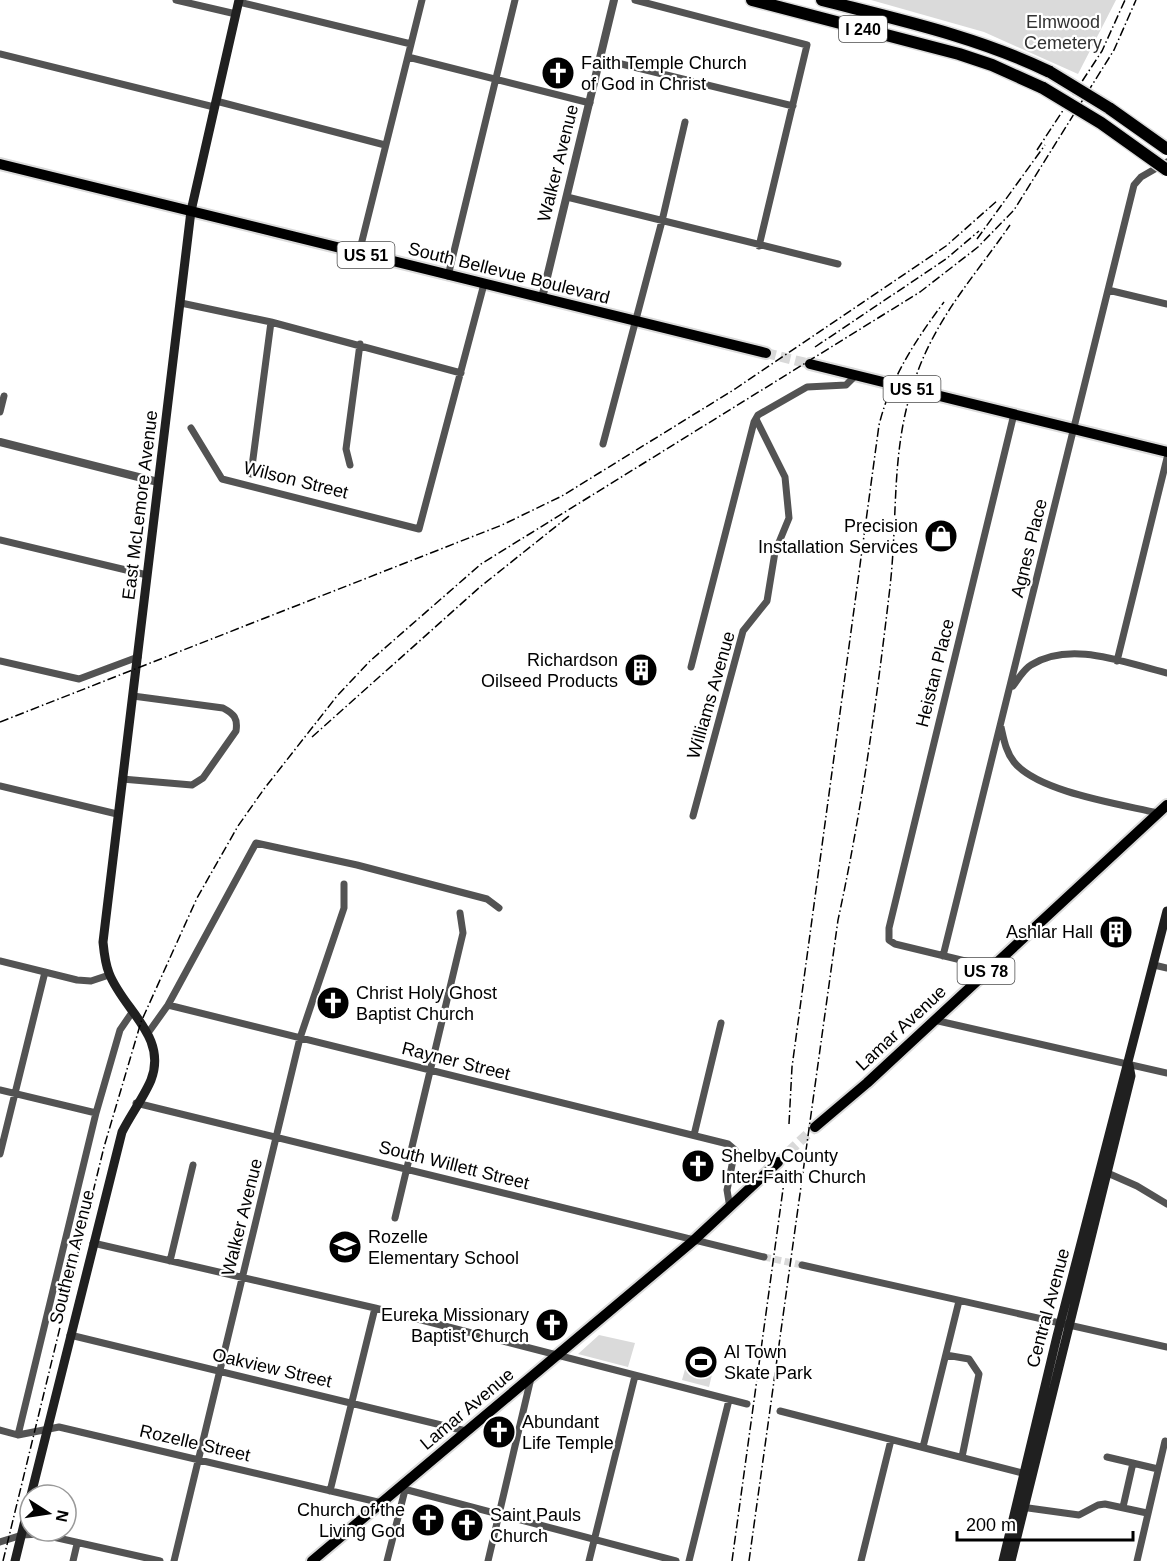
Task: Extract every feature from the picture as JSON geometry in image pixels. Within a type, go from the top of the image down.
[{"type":"highway","name":"I 240","points":[[752,0],[959,54],[1001,69],[1043,88],[1101,123],[1167,170]]},
{"type":"highway","name":"I 240","points":[[822,0],[964,37],[1002,50],[1050,72],[1109,108],[1167,149]]},
{"type":"main road","name":"East McLemore Avenue","points":[[132,1011],[109,975],[103,942],[191,211],[239,1]]},
{"type":"main road","name":"South Bellevue Boulevard","points":[[0,164],[766,353]]},
{"type":"main road","name":"US 51","points":[[810,364],[1167,452]]},
{"type":"main road","name":"Lamar Avenue","points":[[815,1127],[867,1083],[1167,805]]},
{"type":"main road","name":"Central Avenue","points":[[1011,1561],[1020,1507],[1104,1172],[1131,1076],[1129,1064],[1167,911]]},
{"type":"main road","name":"Southern Avenue","points":[[34,1483],[122,1132],[136,1103],[151,1082],[154,1050],[148,1033],[132,1011]]},
{"type":"main road","name":"Lamar Avenue","points":[[312,1561],[402,1489],[466,1431],[693,1241],[778,1162]]},
{"type":"main road","name":"Central Avenue","points":[[1002,1561],[1020,1507]]},
{"type":"main road","points":[[15,1561],[19,1543]]},
{"type":"street","points":[[176,0],[236,15]]},
{"type":"street","points":[[359,253],[422,0]]},
{"type":"street","points":[[448,276],[515,0]]},
{"type":"street","name":"Walker Avenue","points":[[542,298],[614,0]]},
{"type":"street","points":[[635,0],[807,45],[759,246]]},
{"type":"street","points":[[239,1],[411,44]]},
{"type":"street","points":[[0,54],[385,145]]},
{"type":"street","points":[[408,57],[590,103]]},
{"type":"street","points":[[601,59],[793,106]]},
{"type":"street","points":[[603,444],[637,320],[685,122]]},
{"type":"street","name":"Agnes Place","points":[[943,956],[1134,186],[1141,177],[1167,162]]},
{"type":"street","points":[[567,197],[838,264]]},
{"type":"street","points":[[181,303],[360,344],[461,373],[484,284]]},
{"type":"street","points":[[1108,290],[1167,304]]},
{"type":"street","points":[[251,474],[271,322]]},
{"type":"street","points":[[350,465],[346,449],[360,344]]},
{"type":"street","name":"Wilson Street","points":[[191,428],[222,479],[419,529],[461,373]]},
{"type":"street","points":[[756,419],[807,387],[846,385],[856,375]]},
{"type":"street","points":[[0,412],[4,396]]},
{"type":"street","name":"Heistan Place","points":[[943,956],[895,944],[889,939],[889,928],[1014,414]]},
{"type":"street","name":"Williams Avenue","points":[[691,667],[725,528],[756,419]]},
{"type":"street","name":"Williams Avenue","points":[[693,816],[743,631],[767,602],[775,552],[789,518],[785,477],[756,419]]},
{"type":"street","points":[[0,442],[158,482]]},
{"type":"street","points":[[1117,661],[1167,458]]},
{"type":"street","points":[[0,540],[147,575]]},
{"type":"street","points":[[1010,689],[1029,666],[1054,654],[1075,653],[1167,674]]},
{"type":"street","points":[[0,661],[79,679],[138,657]]},
{"type":"street","points":[[122,779],[192,785],[203,778],[236,731],[237,722],[234,714],[223,708],[133,696]]},
{"type":"street","points":[[1001,726],[1007,750],[1014,762],[1032,779],[1158,813]]},
{"type":"street","points":[[0,786],[117,814]]},
{"type":"street","points":[[148,1033],[168,1005],[256,843],[357,865],[487,899],[499,908]]},
{"type":"street","name":"Walker Avenue","points":[[174,1561],[300,1038],[344,908],[344,884]]},
{"type":"street","points":[[395,1218],[463,933],[460,913]]},
{"type":"street","points":[[943,956],[990,967]]},
{"type":"street","points":[[0,961],[91,981],[109,975]]},
{"type":"street","points":[[1154,965],[1167,968]]},
{"type":"street","points":[[0,1154],[45,972]]},
{"type":"street","name":"Rayner Street","points":[[168,1005],[728,1144],[735,1150],[727,1190],[730,1208]]},
{"type":"street","name":"Southern Avenue","points":[[18,1435],[96,1113],[120,1030],[132,1011]]},
{"type":"street","points":[[934,1020],[1167,1073]]},
{"type":"street","points":[[694,1135],[721,1023]]},
{"type":"street","points":[[0,1090],[96,1113]]},
{"type":"street","name":"South Willett Street","points":[[136,1103],[764,1257]]},
{"type":"street","points":[[170,1261],[193,1165]]},
{"type":"street","points":[[1104,1172],[1137,1186],[1167,1204]]},
{"type":"street","points":[[93,1243],[375,1308],[747,1404]]},
{"type":"street","points":[[802,1265],[1167,1347]]},
{"type":"street","points":[[923,1448],[959,1301]]},
{"type":"street","points":[[330,1491],[375,1308]]},
{"type":"street","name":"Oakview Street","points":[[70,1335],[466,1431]]},
{"type":"street","points":[[946,1355],[973,1363],[980,1380],[968,1422],[962,1457]]},
{"type":"street","points":[[488,1561],[532,1376]]},
{"type":"street","points":[[588,1561],[635,1376]]},
{"type":"street","points":[[689,1561],[729,1400]]},
{"type":"street","points":[[780,1411],[1028,1474]]},
{"type":"street","name":"Rozelle Street","points":[[0,1431],[18,1435],[59,1427],[382,1503]]},
{"type":"street","points":[[861,1561],[891,1440]]},
{"type":"street","points":[[1137,1561],[1165,1441]]},
{"type":"street","points":[[1107,1457],[1158,1469]]},
{"type":"street","points":[[1123,1507],[1133,1463]]},
{"type":"street","points":[[387,1561],[402,1489],[676,1561]]},
{"type":"street","points":[[1020,1507],[1079,1515],[1098,1505],[1123,1507],[1147,1513]]},
{"type":"street","points":[[0,1542],[18,1536]]},
{"type":"street","points":[[73,1543],[160,1561]]},
{"type":"street","points":[[73,1561],[77,1544]]},
{"type":"green space","name":"Elmwood Cemetery","points":[[871,0],[1116,0],[1078,74],[984,32]]},
{"type":"green space","points":[[599,1335],[635,1343],[628,1367],[578,1354]]},
{"type":"green space","name":"Al Town Skate Park","points":[[691,1348],[717,1354],[709,1387],[682,1380]]},
{"type":"tunnel","points":[[766,353],[810,364]]},
{"type":"tunnel","points":[[778,1162],[815,1127]]},
{"type":"tunnel","points":[[764,1257],[802,1265]]},
{"type":"railway","points":[[1037,150],[1102,51],[1125,0]]},
{"type":"railway","points":[[3,1561],[104,1147],[141,1022],[197,898],[238,826],[264,789],[337,696],[370,661],[481,564],[920,292],[978,247],[1014,210],[1114,50],[1136,0]]},
{"type":"railway","points":[[977,239],[1045,145]]},
{"type":"railway","points":[[0,722],[502,525],[562,496],[735,389],[946,246],[998,200]]},
{"type":"railway","points":[[749,1561],[838,920],[862,796],[874,712],[890,587],[897,474],[904,420],[911,392],[930,343],[962,291],[1010,225]]},
{"type":"railway","points":[[815,347],[946,259],[979,231]]},
{"type":"railway","points":[[789,1124],[792,1067],[879,425],[897,375],[923,331],[944,302]]},
{"type":"railway","points":[[312,737],[480,587],[569,516]]},
{"type":"railway","points":[[732,1561],[784,1182]]},
{"type":"place","name":"Faith Temple Church of God in Christ","points":[[558,73]]},
{"type":"place","name":"Precision Installation Services","points":[[941,536]]},
{"type":"place","name":"Richardson Oilseed Products","points":[[641,670]]},
{"type":"place","name":"Ashlar Hall","points":[[1116,932]]},
{"type":"place","name":"Christ Holy Ghost Baptist Church","points":[[333,1003]]},
{"type":"place","name":"Shelby County Inter-Faith Church","points":[[698,1166]]},
{"type":"place","name":"Rozelle Elementary School","points":[[345,1247]]},
{"type":"place","name":"Eureka Missionary Baptist Church","points":[[552,1325]]},
{"type":"place","name":"Al Town Skate Park","points":[[701,1362]]},
{"type":"place","name":"Abundant Life Temple","points":[[499,1432]]},
{"type":"place","name":"Church of the Living God","points":[[428,1520]]},
{"type":"place","name":"Saint Pauls Church","points":[[467,1525]]}]
